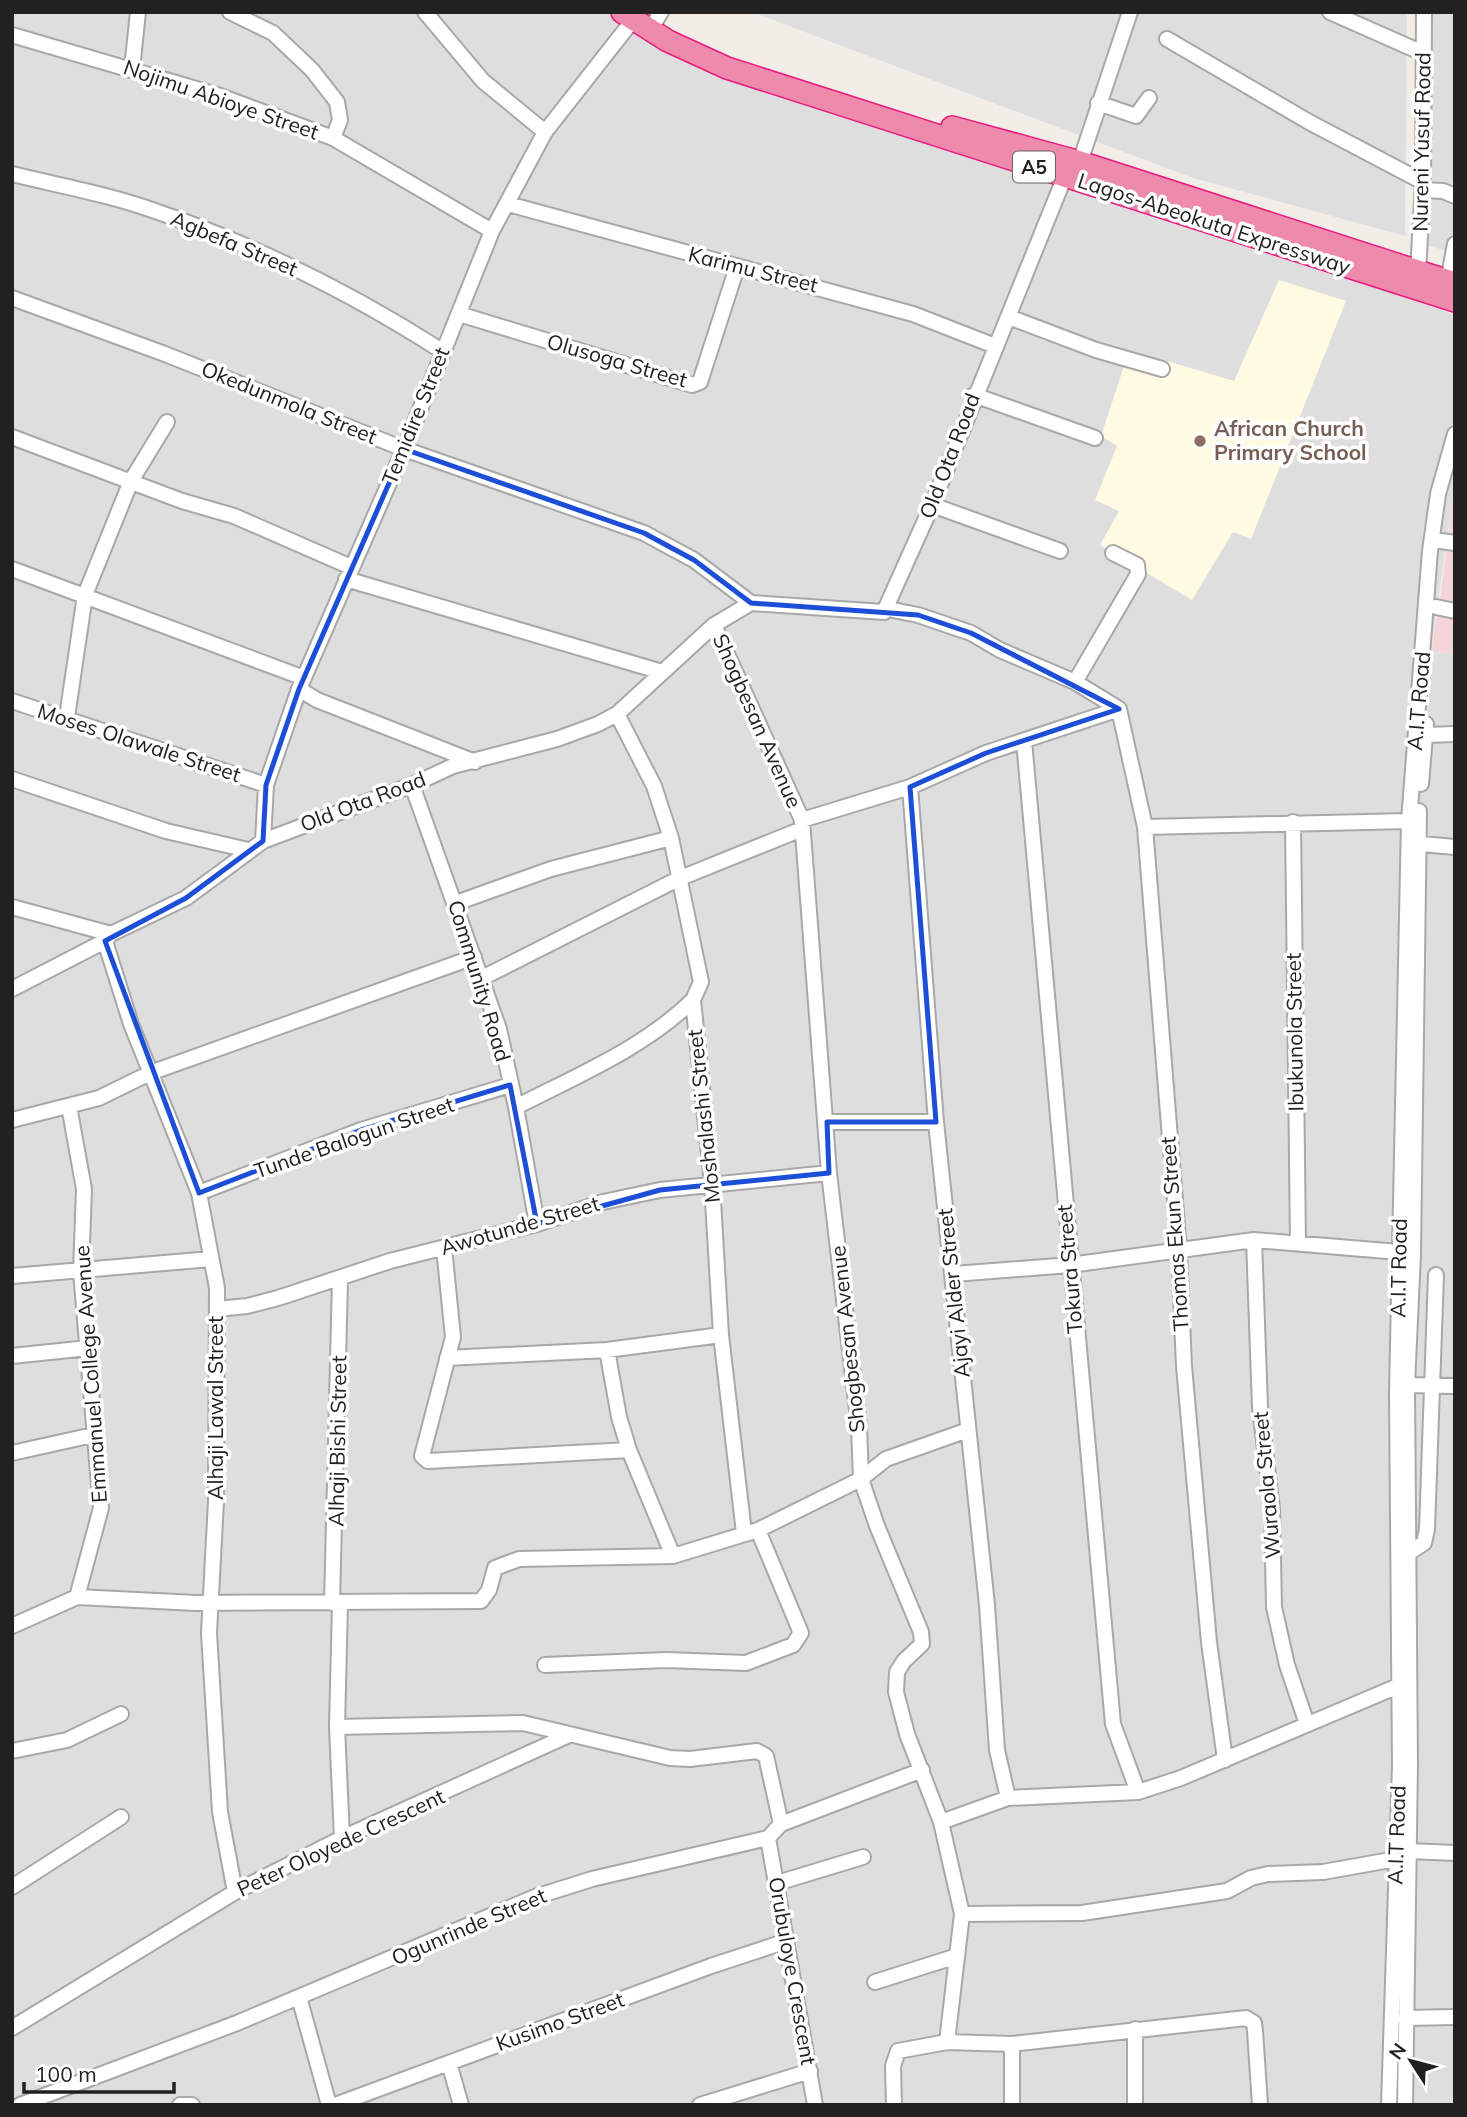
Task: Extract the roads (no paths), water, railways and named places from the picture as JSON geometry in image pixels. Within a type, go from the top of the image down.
[{"type":"highway","name":"Lagos-Abeokuta Expressway","points":[[643,16],[668,41],[727,68],[1418,272],[1452,288]]},
{"type":"highway","name":"Lagos-Abeokuta Expressway","points":[[1072,169],[1452,288]]},
{"type":"street","points":[[132,69],[138,12]]},
{"type":"street","points":[[230,12],[273,33],[312,70],[337,102],[340,120],[333,138]]},
{"type":"street","points":[[425,12],[483,81],[545,132]]},
{"type":"street","name":"Old Ota Road","points":[[888,609],[974,395],[1072,169],[1130,12]]},
{"type":"street","points":[[1330,12],[1424,54]]},
{"type":"street","name":"Nureni Yusuf Road","points":[[1418,272],[1423,186],[1424,12]]},
{"type":"street","name":"Temidire Street","points":[[263,841],[267,785],[302,684],[404,449],[492,232],[545,132],[643,16]]},
{"type":"street","name":"Nojimu Abioye Street","points":[[12,35],[132,69],[275,115],[333,138],[492,232]]},
{"type":"street","points":[[1167,39],[1423,186],[1455,196]]},
{"type":"street","points":[[1098,103],[1136,116],[1149,98]]},
{"type":"street","name":"Agbefa Street","points":[[12,174],[158,212],[243,247],[377,309],[442,351]]},
{"type":"street","name":"Karimu Street","points":[[508,204],[913,314],[995,346]]},
{"type":"street","points":[[1452,288],[1455,244]]},
{"type":"street","name":"Olusoga Street","points":[[459,314],[692,385],[700,382],[737,267]]},
{"type":"street","name":"Okedunmola Street","points":[[12,298],[165,354],[404,449],[644,533],[694,560],[751,603]]},
{"type":"street","points":[[1009,317],[1096,350],[1163,369]]},
{"type":"street","points":[[974,395],[1095,438]]},
{"type":"street","points":[[66,717],[85,595],[131,481],[167,422]]},
{"type":"street","name":"A.I.T Road","points":[[1405,2105],[1410,1552],[1407,1385],[1421,844],[1417,774],[1433,526],[1455,434]]},
{"type":"street","points":[[12,437],[182,501],[234,516],[348,573],[662,672]]},
{"type":"street","name":"A.I.T Road","points":[[1389,2105],[1400,1766],[1399,1252],[1409,821],[1425,735],[1436,607],[1448,542],[1454,461]]},
{"type":"street","points":[[932,505],[1060,551]]},
{"type":"street","points":[[1075,682],[1138,574],[1137,565],[1113,553]]},
{"type":"street","points":[[12,569],[85,595],[302,684],[317,700],[475,761]]},
{"type":"street","points":[[751,603],[776,602],[879,612],[888,609],[918,615],[971,633],[1000,650],[1075,682],[1119,709]]},
{"type":"street","name":"Old Ota Road","points":[[12,989],[186,898],[263,841],[412,785],[453,766],[574,735],[617,713],[714,625],[751,603]]},
{"type":"street","points":[[1436,607],[1455,611]]},
{"type":"street","name":"Shogbesan Avenue","points":[[714,625],[802,825],[829,1173],[859,1427],[862,1479],[877,1526],[920,1632],[922,1644],[904,1661],[897,1672],[896,1692],[906,1734],[941,1822],[962,1914],[947,2042]]},
{"type":"street","name":"Moses Olawale Street","points":[[12,701],[267,785]]},
{"type":"street","points":[[482,978],[678,879],[802,825],[910,787],[986,753],[1119,709]]},
{"type":"street","name":"Thomas Ekun Street","points":[[1119,709],[1145,827],[1179,1250],[1185,1378],[1209,1642],[1225,1760]]},
{"type":"street","name":"Moshalashi Street","points":[[545,1665],[708,1660],[746,1663],[793,1645],[801,1633],[751,1531],[720,1335],[712,1184],[693,1000],[701,982],[671,838],[654,786],[617,713]]},
{"type":"street","points":[[1425,735],[1455,734]]},
{"type":"street","name":"Tokura Street","points":[[1024,741],[1113,1724],[1138,1792]]},
{"type":"street","points":[[12,779],[166,831],[248,850]]},
{"type":"street","name":"Community Road","points":[[412,785],[499,1029],[537,1224]]},
{"type":"street","name":"Ajayi Alder Street","points":[[910,787],[936,1122],[987,1605],[997,1750],[1008,1798]]},
{"type":"street","points":[[1145,827],[1409,821]]},
{"type":"street","name":"Ibukunola Street","points":[[1293,822],[1297,1243]]},
{"type":"street","points":[[456,903],[551,869],[671,838]]},
{"type":"street","points":[[1421,844],[1455,847]]},
{"type":"street","points":[[12,907],[108,937]]},
{"type":"street","name":"Alhaji Lawal Street","points":[[108,937],[150,1073],[198,1194],[211,1259],[217,1308],[216,1501],[209,1603],[212,1718],[220,1812],[235,1892]]},
{"type":"street","points":[[12,1120],[99,1098],[150,1073],[474,957]]},
{"type":"street","points":[[516,1107],[615,1056],[676,1016],[693,1000]]},
{"type":"street","name":"Tunde Balogun Street","points":[[198,1194],[361,1130],[510,1085]]},
{"type":"street","name":"Emmanuel College Avenue","points":[[69,1106],[83,1189],[81,1272],[101,1507],[77,1597]]},
{"type":"street","points":[[827,1122],[936,1122]]},
{"type":"street","name":"Awotunde Street","points":[[217,1308],[247,1307],[340,1280],[390,1261],[537,1224],[603,1202],[712,1184],[829,1173]]},
{"type":"street","points":[[954,1275],[1070,1265],[1254,1240],[1399,1252]]},
{"type":"street","name":"Wuraola Street","points":[[1254,1240],[1260,1407],[1272,1509],[1274,1607],[1287,1665],[1307,1724]]},
{"type":"street","points":[[444,1248],[453,1324],[422,1456],[428,1461],[629,1450]]},
{"type":"street","points":[[12,1276],[211,1259]]},
{"type":"street","points":[[1410,1552],[1419,1548],[1426,1538],[1434,1388],[1436,1275]]},
{"type":"street","name":"Alhaji Bishi Street","points":[[340,1280],[336,1603],[342,1838]]},
{"type":"street","points":[[1410,1320],[1435,1320]]},
{"type":"street","points":[[447,1358],[607,1350],[720,1335]]},
{"type":"street","points":[[12,1356],[88,1348]]},
{"type":"street","points":[[607,1350],[619,1417],[629,1450],[673,1556]]},
{"type":"street","points":[[1407,1385],[1434,1388],[1455,1386]]},
{"type":"street","points":[[12,1626],[77,1597],[209,1603],[481,1601],[489,1590],[495,1568],[519,1559],[673,1556],[751,1531],[862,1479],[886,1459],[968,1430]]},
{"type":"street","points":[[12,1453],[93,1435]]},
{"type":"street","points":[[941,1822],[1008,1798],[1138,1792],[1225,1760],[1398,1686]]},
{"type":"street","points":[[12,1751],[67,1740],[121,1714]]},
{"type":"street","points":[[338,1727],[523,1723],[541,1725],[569,1735],[670,1758],[763,1753],[768,1761],[781,1824]]},
{"type":"street","name":"Peter Oloyede Crescent","points":[[12,2028],[235,1892],[342,1838],[569,1735]]},
{"type":"street","points":[[768,1838],[781,1824],[922,1770]]},
{"type":"street","points":[[12,1887],[121,1817]]},
{"type":"street","name":"Orubuloye Crescent","points":[[768,1838],[816,2105]]},
{"type":"street","name":"Ogunrinde Street","points":[[20,2105],[188,2043],[535,1897],[603,1877],[768,1838]]},
{"type":"street","points":[[1409,1851],[1455,1853]]},
{"type":"street","points":[[777,1883],[863,1857]]},
{"type":"street","points":[[962,1914],[1082,1913],[1227,1891],[1251,1878],[1268,1874],[1323,1872],[1396,1859]]},
{"type":"street","name":"Kusimo Street","points":[[335,2105],[787,1941]]},
{"type":"street","points":[[875,1982],[957,1956]]},
{"type":"street","points":[[299,1997],[330,2105]]},
{"type":"street","points":[[1405,2018],[1455,2017]]},
{"type":"street","points":[[894,2105],[893,2066],[898,2051],[947,2042],[1012,2044],[1250,2019],[1255,2031],[1260,2105]]},
{"type":"street","points":[[1135,2029],[1135,2105]]},
{"type":"street","points":[[1012,2044],[1012,2105]]},
{"type":"street","points":[[449,2063],[461,2105]]},
{"type":"street","points":[[700,2105],[810,2071]]},
{"type":"street","points":[[180,2105],[192,2105]]},
{"type":"place","name":"African Church Primary School","points":[[1200,441]]}]
